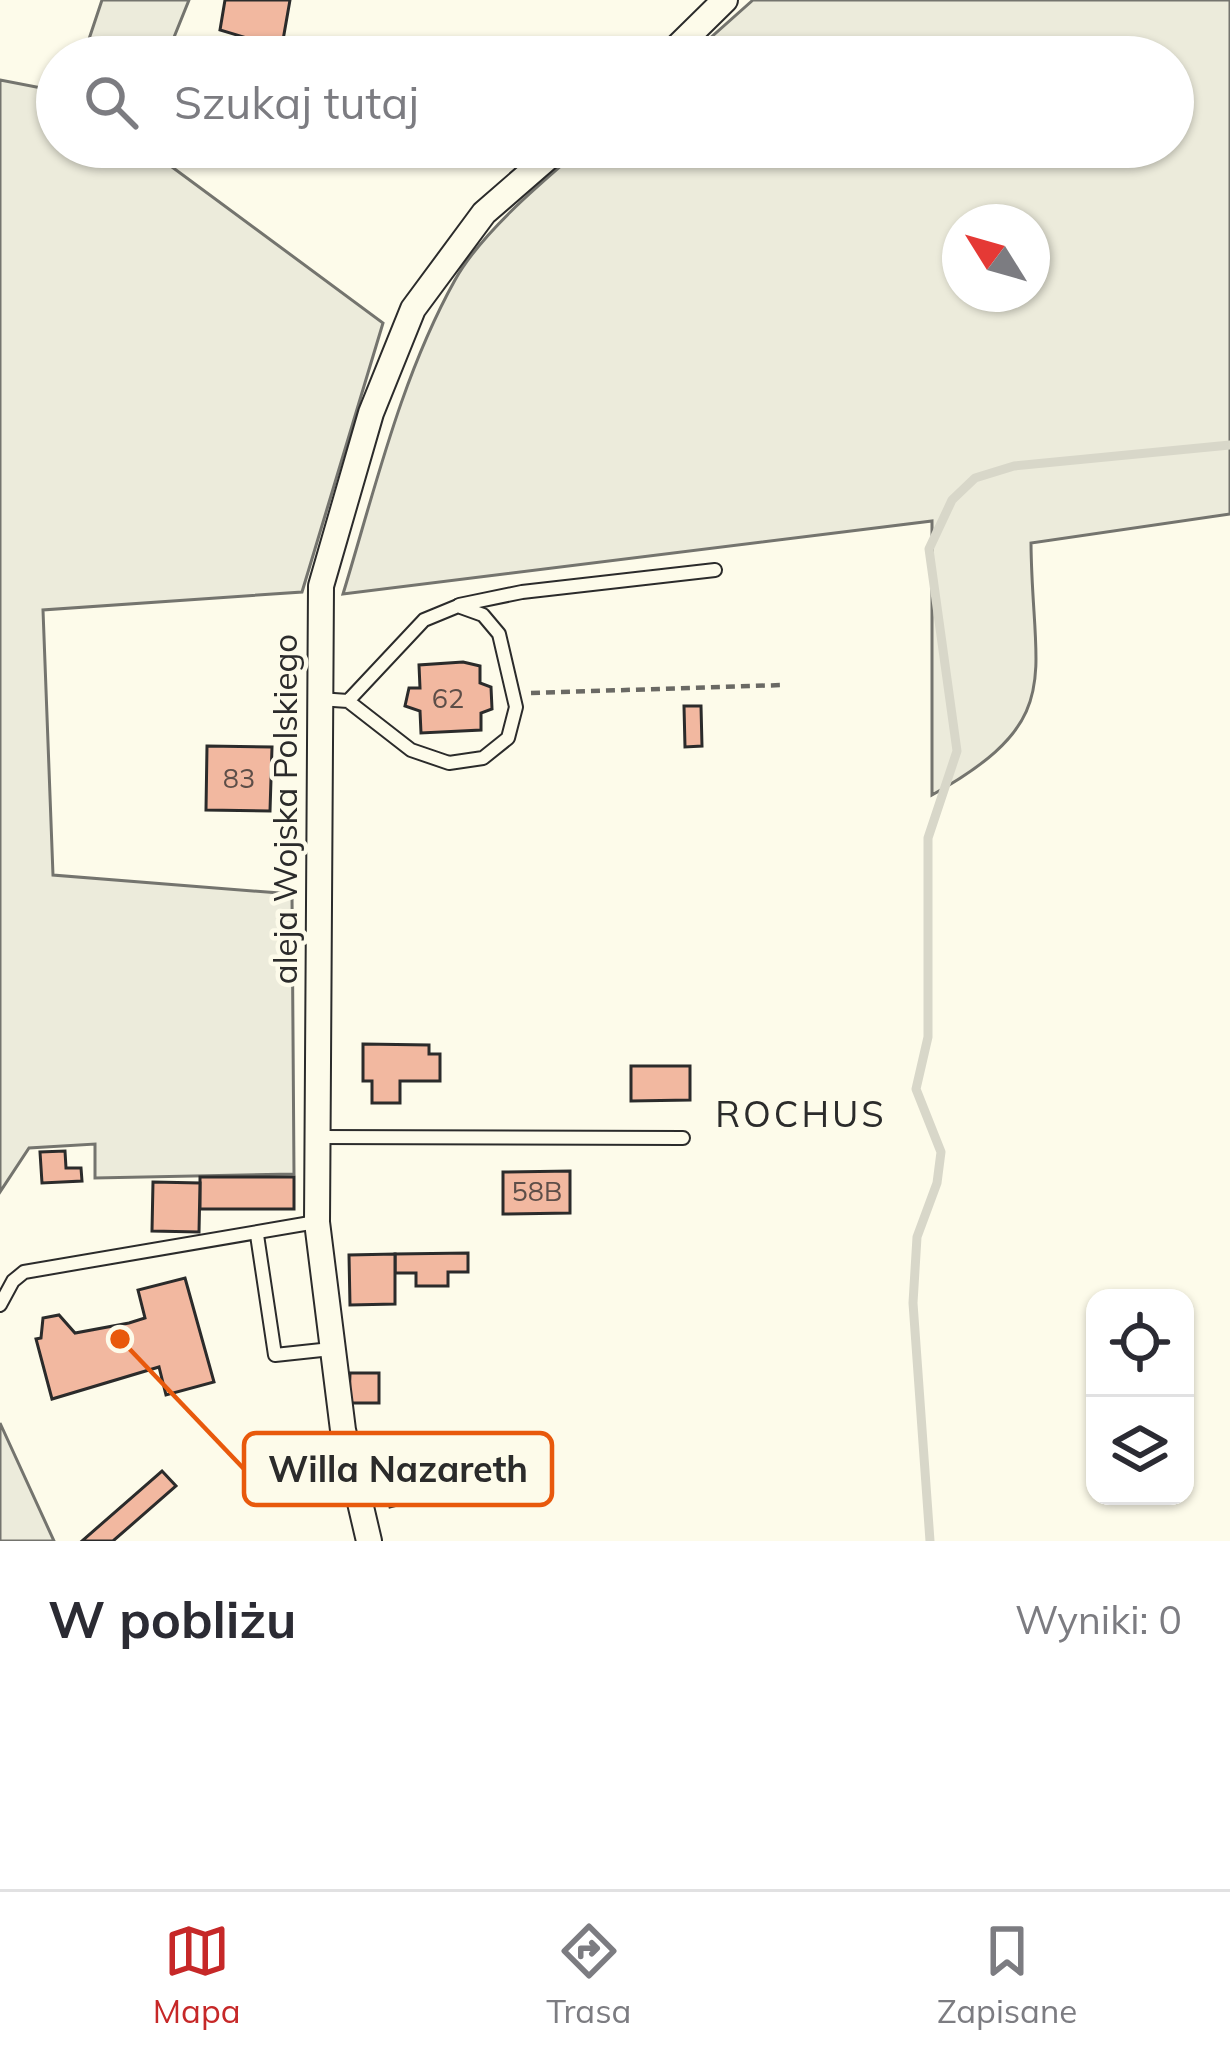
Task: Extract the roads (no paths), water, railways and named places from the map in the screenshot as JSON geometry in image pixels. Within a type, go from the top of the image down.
[{"type":"street","points":[[688,36],[725,0]]},
{"type":"street","name":"aleja Wojska Polskiego","points":[[370,1541],[331,1349],[317,1222],[321,586],[338,514],[413,309],[484,213],[536,168]]},
{"type":"lane","points":[[348,701],[424,620],[458,606],[523,592],[715,570]]},
{"type":"lane","points":[[317,699],[348,701],[411,750],[449,763],[483,758],[508,738],[516,707],[499,634],[484,615],[458,606]]},
{"type":"lane","points":[[315,1137],[683,1138]]},
{"type":"lane","points":[[0,1305],[13,1281],[25,1272],[317,1222]]},
{"type":"lane","points":[[257,1235],[274,1355],[331,1349]]},
{"type":"waterway","points":[[930,1541],[913,1303],[917,1237],[937,1183],[941,1152],[916,1089],[928,1037],[928,838],[957,751],[929,549],[952,500],[975,478],[1014,466],[1230,445]]},
{"type":"place","name":"Willa Nazareth","points":[[120,1339]]},
{"type":"district","name":"ROCHUS","points":[[801,1114]]}]
